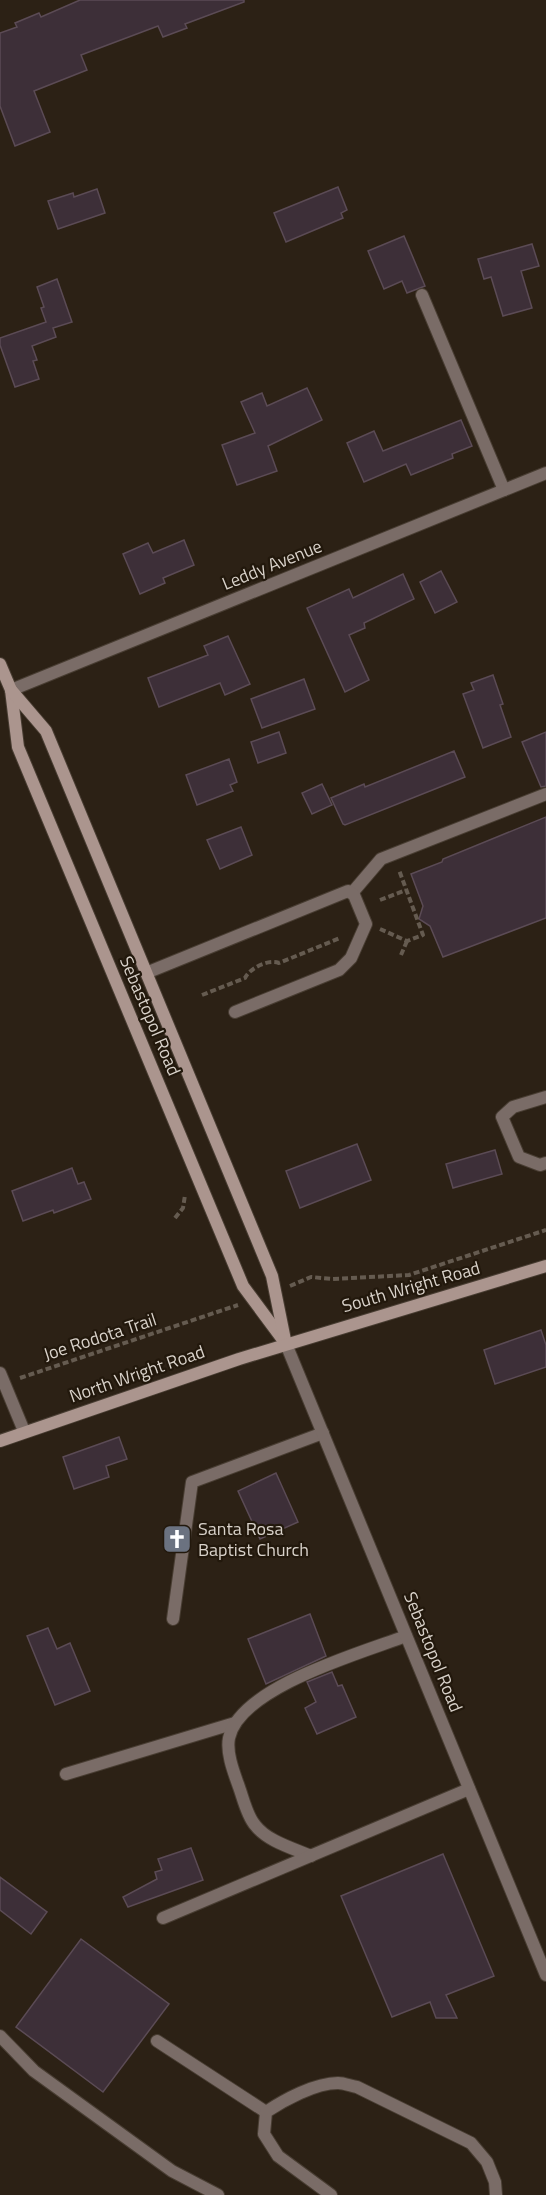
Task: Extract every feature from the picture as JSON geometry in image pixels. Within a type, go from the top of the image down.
[{"type":"main road","name":"Sebastopol Road","points":[[0,664],[11,690],[18,747],[239,1275],[252,1299],[286,1344]]},
{"type":"main road","name":"Sebastopol Road","points":[[11,690],[46,731],[272,1276],[286,1344]]},
{"type":"main road","name":"South Wright Road","points":[[286,1344],[546,1266]]},
{"type":"main road","name":"North Wright Road","points":[[0,1441],[286,1344]]},
{"type":"street","points":[[422,295],[504,490]]},
{"type":"street","name":"Leddy Avenue","points":[[11,690],[546,473]]},
{"type":"street","points":[[352,893],[381,859],[546,794]]},
{"type":"street","points":[[146,973],[348,891],[352,893],[366,924],[351,958],[339,970],[235,1012]]},
{"type":"street","points":[[546,1098],[513,1107],[502,1118],[519,1157],[540,1165],[546,1163]]},
{"type":"street","name":"Sebastopol Road","points":[[286,1344],[546,1974]]},
{"type":"street","points":[[2,1379],[24,1431]]},
{"type":"street","points":[[173,1619],[192,1482],[323,1433]]},
{"type":"street","points":[[311,1856],[274,1840],[255,1825],[232,1769],[228,1740],[235,1722],[250,1706],[286,1682],[406,1636]]},
{"type":"street","points":[[66,1774],[235,1722]]},
{"type":"street","points":[[163,1917],[469,1789]]},
{"type":"street","points":[[0,2036],[43,2077],[172,2171],[218,2195]]},
{"type":"street","points":[[157,2041],[266,2112]]},
{"type":"street","points":[[266,2112],[282,2101],[314,2088],[337,2083],[357,2087],[471,2144],[487,2162],[495,2182],[496,2195]]},
{"type":"street","points":[[266,2112],[264,2134],[278,2156],[331,2195]]},
{"type":"path","points":[[401,954],[407,941],[423,935],[398,869],[409,866]]},
{"type":"path","points":[[380,900],[406,890]]},
{"type":"path","points":[[397,936],[407,941]]},
{"type":"path","points":[[202,994],[244,978],[248,971],[273,961],[279,963],[341,938]]},
{"type":"path","points":[[311,1277],[333,1279],[409,1275],[546,1230]]},
{"type":"path","name":"Joe Rodota Trail","points":[[2,1379],[209,1316]]},
{"type":"building","points":[[80,0],[244,0],[244,2],[185,24],[187,28],[163,37],[158,26],[81,55],[87,70],[34,91],[50,132],[15,146],[0,106],[0,33],[17,27],[15,23],[39,13],[41,17]]},
{"type":"building","points":[[338,187],[347,210],[341,213],[343,218],[286,242],[274,213]]},
{"type":"building","points":[[97,189],[105,213],[58,229],[48,201],[73,193],[74,197]]},
{"type":"building","points":[[404,236],[425,286],[407,293],[402,281],[384,289],[368,251]]},
{"type":"building","points":[[532,244],[539,266],[521,271],[532,308],[503,316],[491,277],[484,279],[478,259]]},
{"type":"building","points":[[57,279],[72,322],[53,328],[56,337],[32,346],[37,360],[33,361],[39,379],[15,387],[0,345],[0,338],[46,322],[37,287]]},
{"type":"building","points":[[307,388],[322,420],[268,446],[277,471],[237,485],[222,445],[255,433],[241,402],[262,393],[267,406]]},
{"type":"building","points":[[461,420],[472,446],[452,454],[453,458],[411,475],[406,464],[364,482],[347,443],[374,431],[383,451]]},
{"type":"building","points":[[184,540],[194,565],[163,578],[165,583],[140,594],[123,554],[148,543],[153,553]]},
{"type":"building","points":[[441,571],[457,602],[435,613],[420,582]]},
{"type":"building","points":[[403,574],[414,599],[364,623],[365,628],[349,635],[369,680],[345,692],[307,608],[349,589],[353,598]]},
{"type":"building","points":[[228,636],[250,684],[225,695],[220,683],[159,707],[148,678],[208,655],[204,646]]},
{"type":"building","points":[[493,675],[511,737],[483,748],[463,694],[474,690],[471,683]]},
{"type":"building","points":[[304,679],[315,709],[262,728],[251,699]]},
{"type":"building","points":[[279,732],[286,753],[258,763],[251,742]]},
{"type":"building","points":[[546,732],[546,786],[541,787],[522,742]]},
{"type":"building","points":[[454,751],[465,777],[343,824],[331,798],[364,784],[365,787]]},
{"type":"building","points":[[229,759],[237,782],[230,785],[233,791],[197,805],[186,775]]},
{"type":"building","points":[[322,784],[332,805],[312,814],[302,793]]},
{"type":"building","points":[[546,817],[546,918],[443,957],[430,926],[419,919],[423,906],[411,874]]},
{"type":"building","points":[[241,827],[252,855],[220,869],[207,840]]},
{"type":"building","points":[[357,1144],[371,1180],[300,1208],[286,1171]]},
{"type":"building","points":[[495,1150],[502,1174],[453,1188],[446,1164]]},
{"type":"building","points":[[72,1168],[78,1184],[84,1182],[91,1199],[54,1213],[53,1210],[23,1221],[12,1191]]},
{"type":"building","points":[[541,1330],[546,1345],[546,1367],[495,1384],[484,1350]]},
{"type":"building","points":[[119,1437],[127,1459],[106,1466],[109,1477],[74,1489],[63,1457]]},
{"type":"building","points":[[276,1473],[298,1522],[260,1539],[238,1491]]},
{"type":"building","points":[[310,1614],[326,1656],[266,1684],[248,1639]]},
{"type":"building","points":[[48,1628],[57,1649],[70,1643],[90,1691],[55,1705],[27,1636]]},
{"type":"building","points":[[332,1672],[338,1686],[342,1685],[356,1717],[317,1734],[305,1708],[316,1702],[307,1682]]},
{"type":"building","points":[[191,1848],[203,1880],[128,1907],[123,1897],[157,1879],[155,1872],[162,1870],[158,1859]]},
{"type":"building","points":[[443,1854],[494,1976],[446,1995],[457,2018],[436,2018],[430,2002],[392,2017],[341,1896]]},
{"type":"building","points":[[0,1877],[47,1912],[31,1934],[0,1910]]},
{"type":"building","points":[[81,1939],[169,2004],[103,2092],[16,2027]]},
{"type":"place","name":"Santa Rosa Baptist Church","points":[[177,1539]]}]
